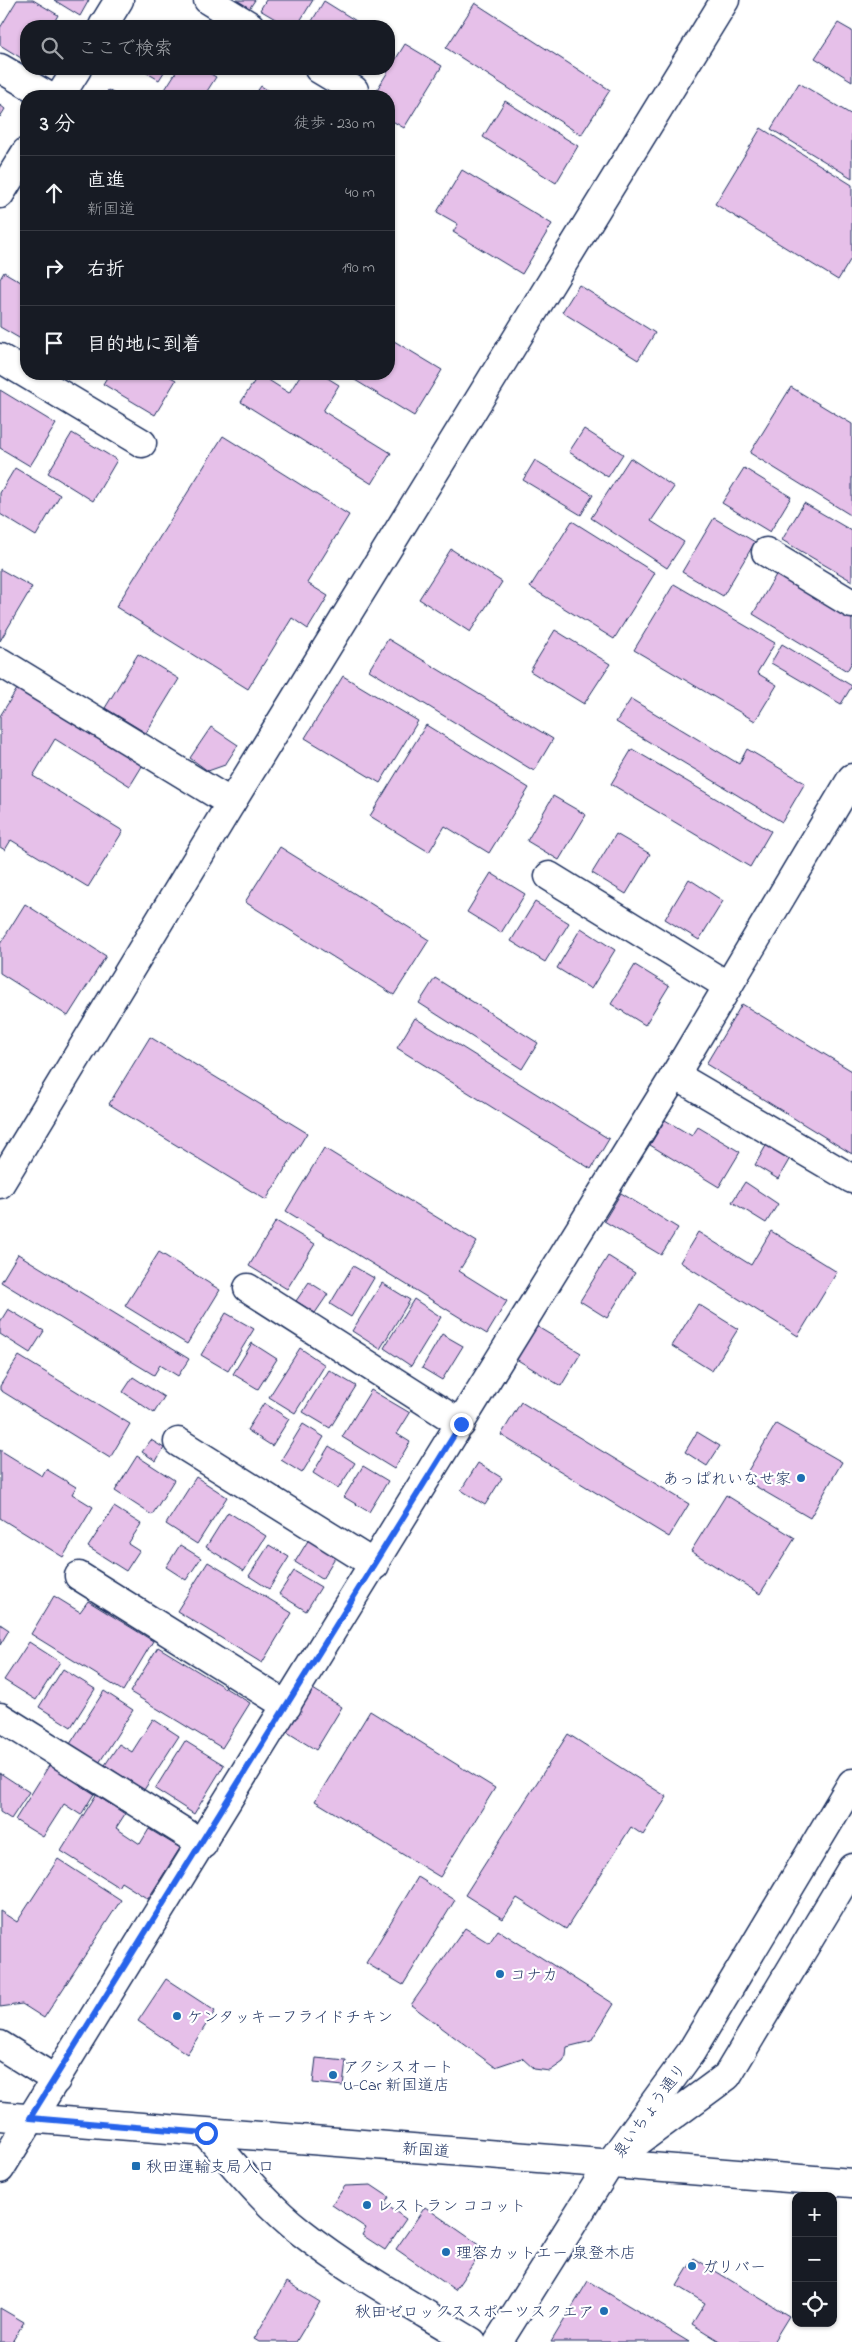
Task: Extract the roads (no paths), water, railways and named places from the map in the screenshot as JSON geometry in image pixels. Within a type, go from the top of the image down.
[{"type":"street","points":[[107,20],[120,0]]},
{"type":"street","points":[[208,0],[240,20]]},
{"type":"street","points":[[0,1184],[231,803],[725,0]]},
{"type":"street","points":[[0,68],[38,90]]},
{"type":"street","points":[[64,90],[73,75]]},
{"type":"street","points":[[329,75],[354,90]]},
{"type":"street","points":[[0,194],[20,162]]},
{"type":"street","points":[[0,358],[20,370]]},
{"type":"street","points":[[37,380],[142,443]]},
{"type":"street","points":[[766,552],[852,604]]},
{"type":"street","points":[[0,662],[231,803]]},
{"type":"street","points":[[0,2169],[375,1565],[675,1075],[852,778]]},
{"type":"street","points":[[549,876],[728,986]]},
{"type":"street","points":[[675,1075],[852,1179]]},
{"type":"street","points":[[248,1288],[461,1424]]},
{"type":"street","points":[[178,1442],[375,1565]]},
{"type":"street","points":[[79,1576],[287,1706]]},
{"type":"street","points":[[0,1717],[202,1844]]},
{"type":"street","name":"泉いちょう通り","points":[[611,2162],[691,2052],[852,1783]]},
{"type":"street","name":"泉いちょう通り","points":[[611,2162],[727,2076],[852,1868]]},
{"type":"street","points":[[0,2045],[56,2080]]},
{"type":"street","name":"新国道","points":[[0,2116],[611,2162],[852,2183]]},
{"type":"street","points":[[206,2133],[267,2202],[300,2232],[334,2257],[472,2342]]},
{"type":"street","points":[[498,2342],[611,2162]]},
{"type":"place","name":"あっぱれいなせ家","points":[[801,1478]]},
{"type":"place","name":"コナカ","points":[[500,1974]]},
{"type":"place","name":"ケンタッキーフライドチキン","points":[[177,2016]]},
{"type":"place","name":"アクシスオート U-Car 新国道店","points":[[333,2075]]},
{"type":"place","name":"秋田運輸支局入口","points":[[136,2166]]},
{"type":"place","name":"レストラン ココット","points":[[367,2205]]},
{"type":"place","name":"理容カットエー 泉登木店","points":[[446,2252]]},
{"type":"place","name":"ガリバー","points":[[692,2266]]},
{"type":"place","name":"秋田ゼロックススポーツスクエア","points":[[604,2311]]}]
